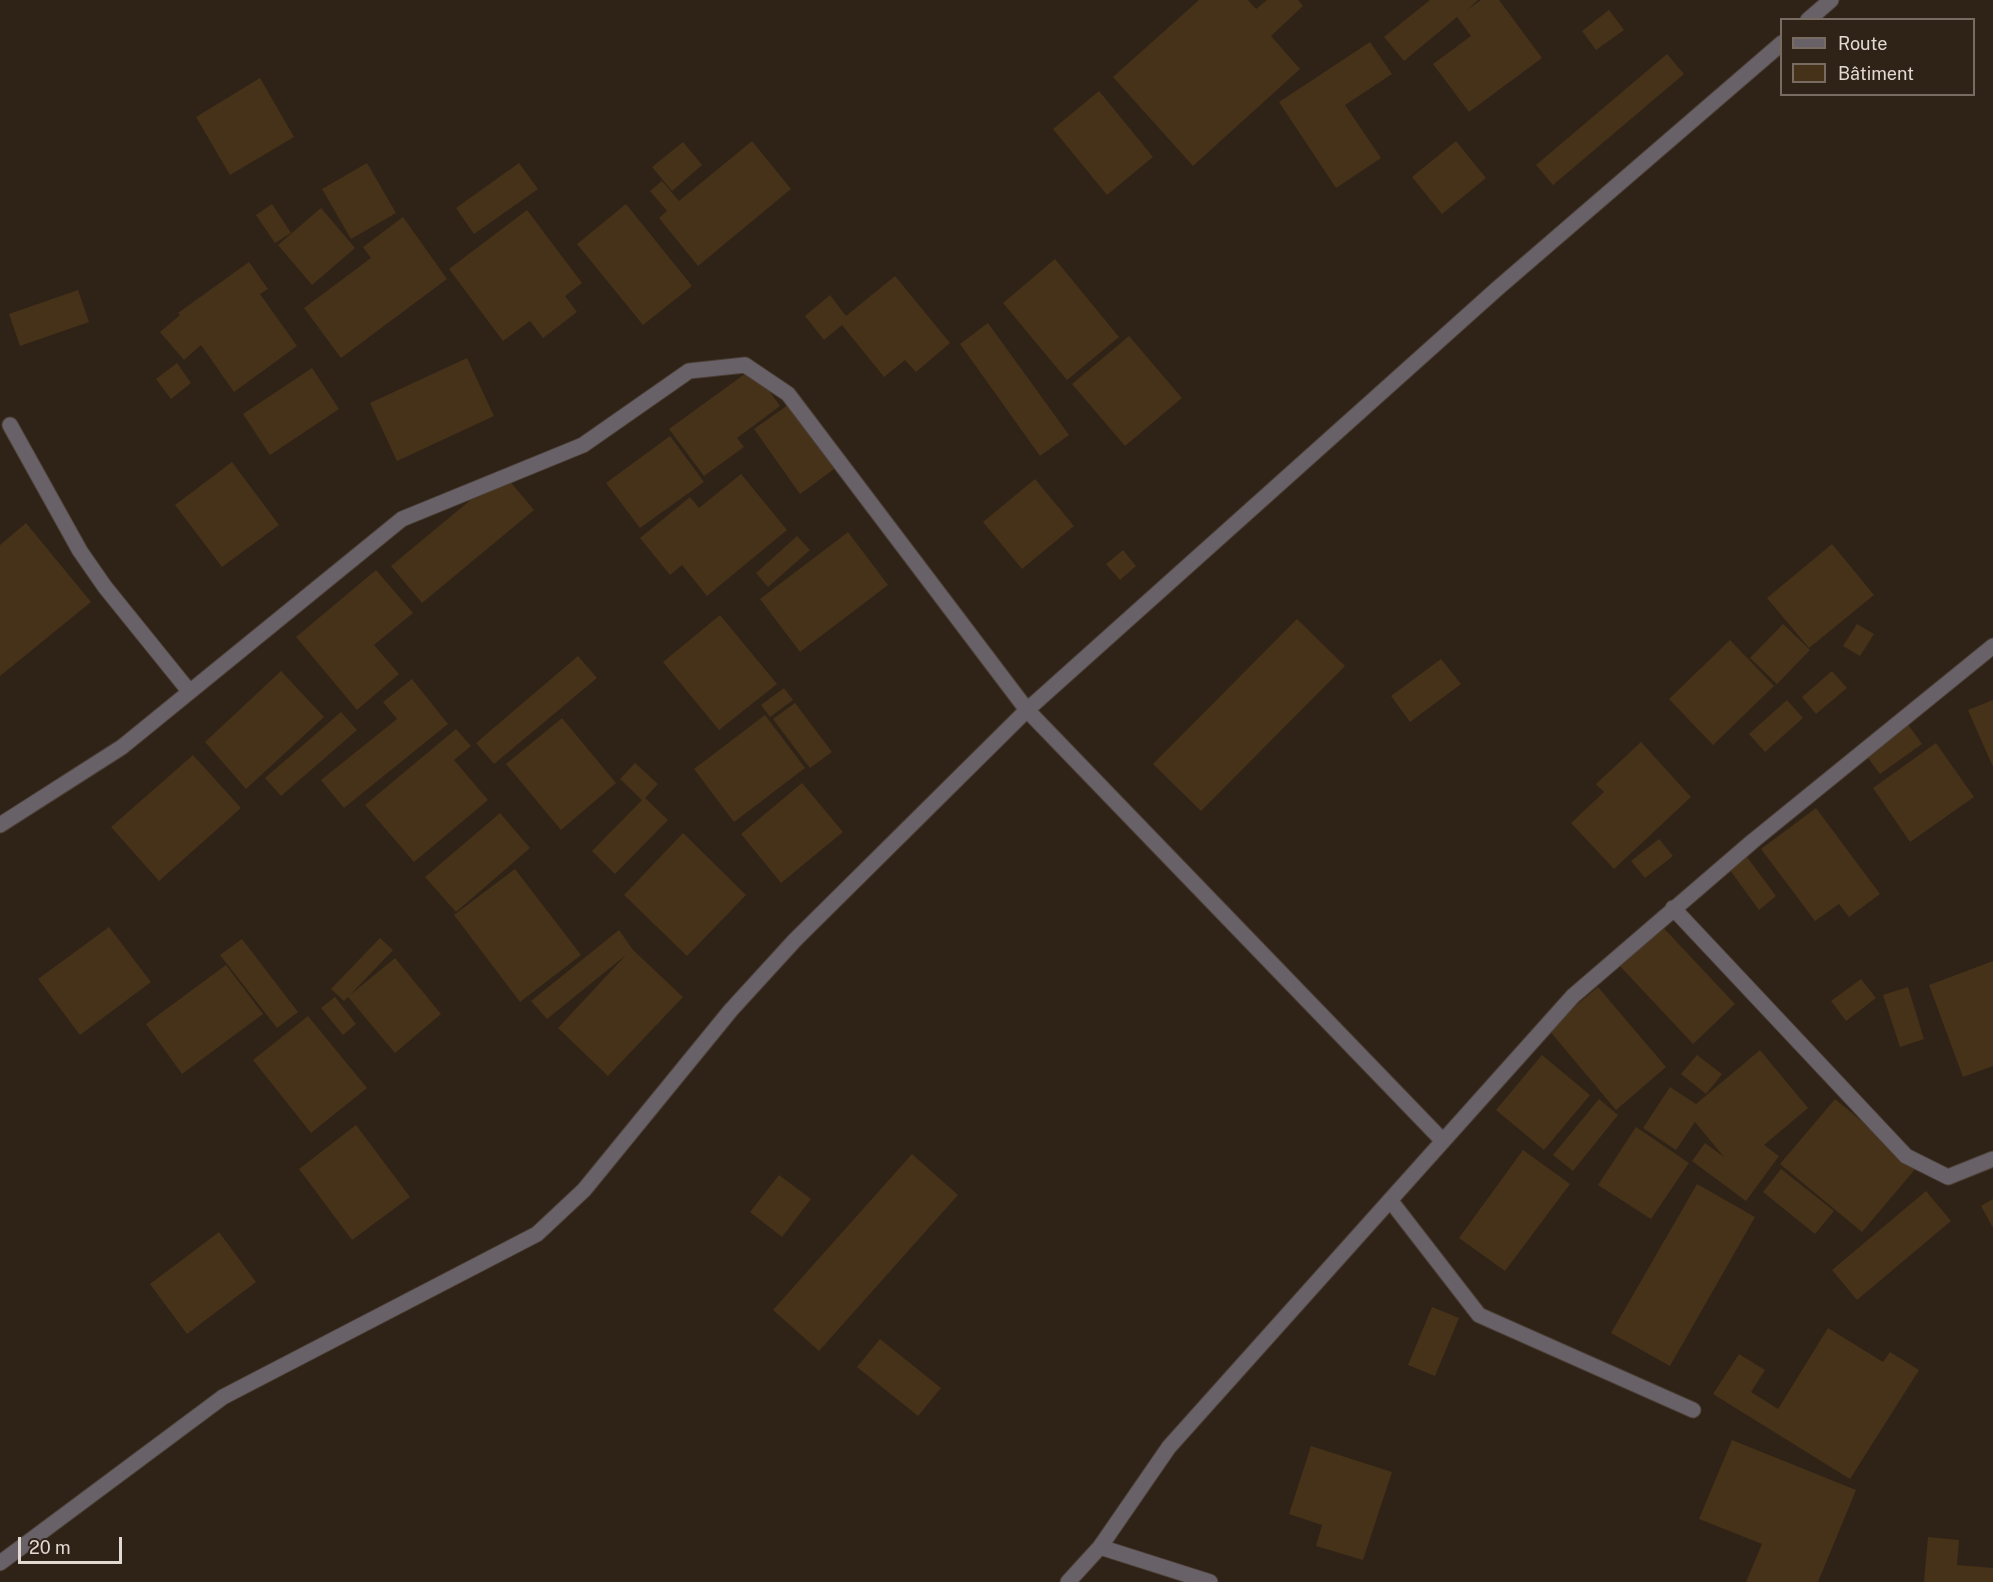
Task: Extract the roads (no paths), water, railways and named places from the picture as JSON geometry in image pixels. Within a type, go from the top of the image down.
[{"type":"street","points":[[1810,18],[1831,0]]},
{"type":"street","points":[[0,1563],[223,1397],[537,1234],[584,1190],[731,1010],[795,940],[1027,710],[1498,288],[1780,45]]},
{"type":"street","points":[[0,825],[122,747],[402,519],[583,445],[689,371],[745,365],[788,394],[1027,710],[1443,1141]]},
{"type":"street","points":[[10,425],[80,551],[105,587],[189,692]]},
{"type":"street","points":[[1068,1582],[1100,1546],[1169,1448],[1573,996],[1673,908],[1993,646]]},
{"type":"street","points":[[1673,908],[1906,1156],[1948,1177],[1993,1159]]},
{"type":"street","points":[[1390,1200],[1479,1314],[1693,1410]]},
{"type":"street","points":[[1100,1546],[1210,1582]]}]
